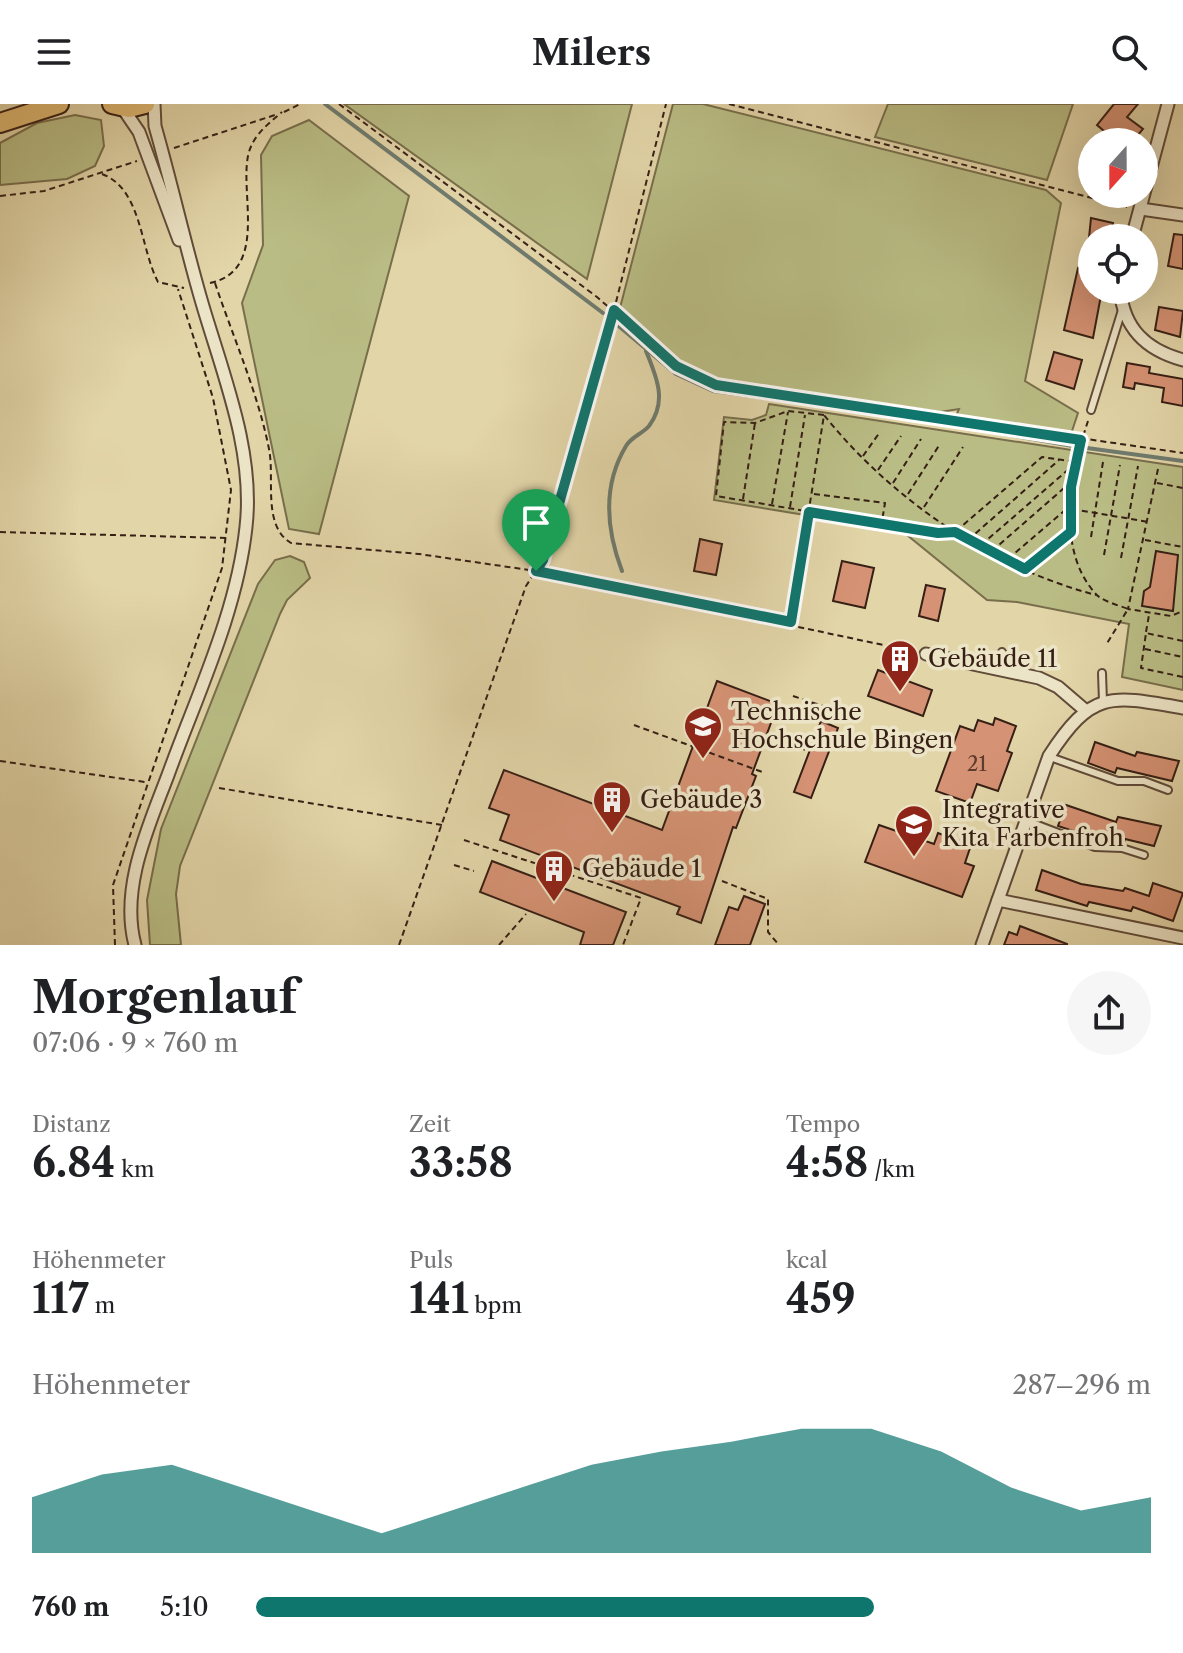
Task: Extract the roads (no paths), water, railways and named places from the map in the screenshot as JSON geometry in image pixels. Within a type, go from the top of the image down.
[{"type":"main road","points":[[0,123],[59,104]]},
{"type":"main road","points":[[117,106],[145,104]]},
{"type":"street","points":[[135,945],[131,903],[143,841],[229,607],[246,530],[248,484],[243,447],[197,285],[154,104]]},
{"type":"street","points":[[1136,224],[1168,104]]},
{"type":"street","points":[[117,106],[139,132],[197,285]]},
{"type":"street","points":[[1141,209],[1183,215]]},
{"type":"street","points":[[1121,304],[1130,328],[1144,343],[1183,360]]},
{"type":"street","points":[[926,654],[1039,678],[1058,687],[1086,711]]},
{"type":"street","points":[[982,945],[1049,756],[1066,731],[1086,711],[1120,698],[1183,708]]},
{"type":"street","points":[[998,900],[1183,938]]},
{"type":"lane","points":[[1091,410],[1122,310]]},
{"type":"lane","points":[[999,668],[1002,652]]},
{"type":"lane","points":[[1102,673],[1103,702]]},
{"type":"lane","points":[[1049,756],[1118,781],[1144,781],[1168,790]]},
{"type":"lane","points":[[1027,821],[1095,847],[1122,848],[1144,855]]},
{"type":"waterway","points":[[325,104],[603,313]]},
{"type":"waterway","points":[[615,323],[676,374],[713,391],[894,415],[1073,446]]},
{"type":"waterway","points":[[622,571],[612,539],[610,492],[618,461],[626,446],[649,426],[658,407],[658,388],[646,351]]},
{"type":"waterway","points":[[1087,448],[1183,461]]},
{"type":"place","name":"Gebäude 11","points":[[900,693]]},
{"type":"place","name":"Technische Hochschule Bingen","points":[[703,760]]},
{"type":"place","name":"Gebäude 3","points":[[612,834]]},
{"type":"place","name":"Integrative Kita Farbenfroh","points":[[914,858]]},
{"type":"place","name":"Gebäude 1","points":[[554,903]]}]
